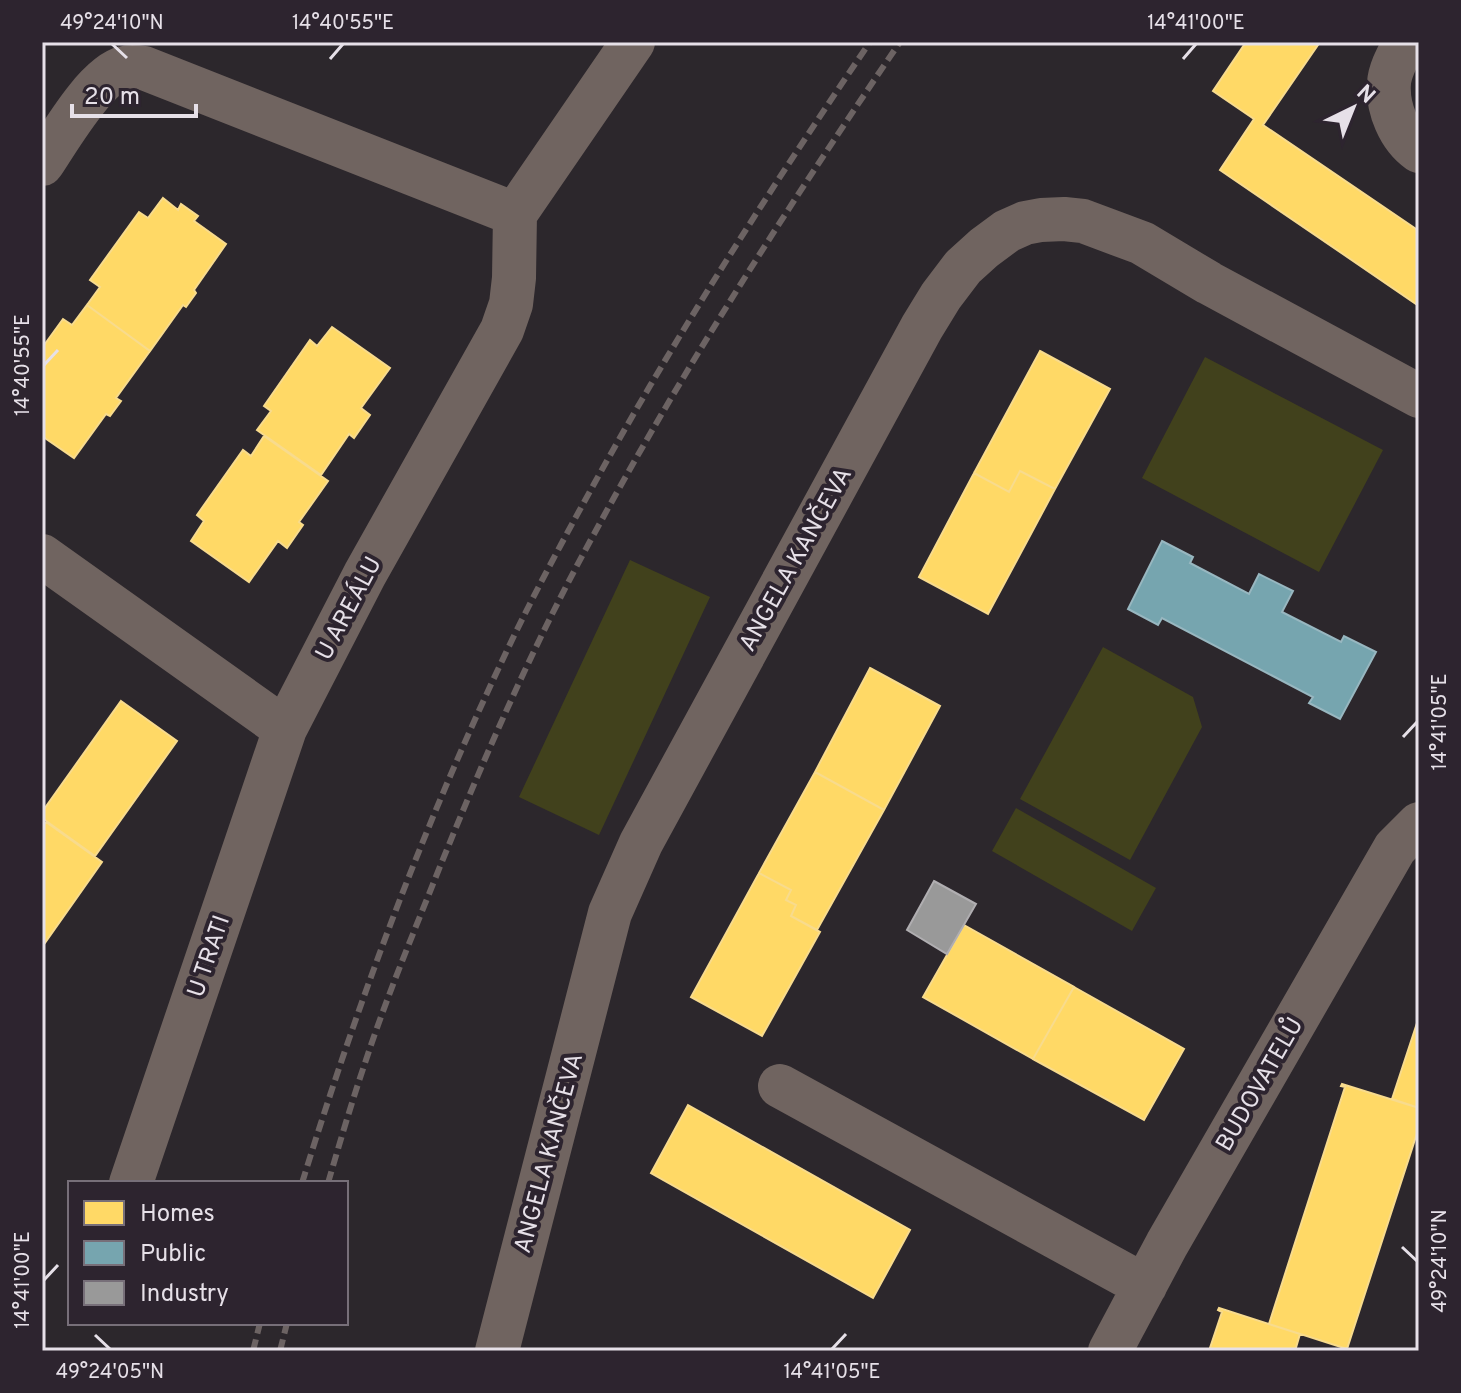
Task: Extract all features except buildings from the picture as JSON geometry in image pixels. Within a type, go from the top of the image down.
[{"type":"street","points":[[42,164],[92,92],[109,76],[113,55],[515,214],[633,42]]},
{"type":"street","points":[[1405,42],[1389,82],[1392,112],[1405,137],[1419,151]]},
{"type":"street","name":"U AREÁLU","points":[[285,729],[365,574],[502,330],[511,304],[514,278],[515,214]]},
{"type":"street","name":"ANGELA KANČEVA","points":[[497,1351],[610,913],[641,843],[914,341],[963,267],[1007,231],[1025,223],[1064,219],[1083,221],[1142,243],[1209,283],[1419,396]]},
{"type":"street","points":[[42,556],[285,729]]},
{"type":"street","name":"U TRATI","points":[[132,1181],[285,729]]},
{"type":"street","name":"BUDOVATELŮ","points":[[1110,1351],[1395,848],[1419,824]]},
{"type":"street","points":[[780,1086],[1145,1286]]},
{"type":"shaded area","points":[[1205,357],[1383,450],[1319,572],[1142,478]]},
{"type":"shaded area","points":[[630,560],[710,597],[599,835],[519,797]]},
{"type":"shaded area","points":[[1103,647],[1193,697],[1202,727],[1130,860],[1020,799]]},
{"type":"shaded area","points":[[1016,808],[1156,888],[1132,931],[992,851]]},
{"type":"railway","points":[[303,1181],[368,984],[418,853],[524,616],[594,484],[692,315],[870,42]]},
{"type":"railway","points":[[329,1181],[361,1075],[399,969],[490,748],[550,618],[629,471],[703,346],[819,162],[900,42]]},
{"type":"railway","points":[[253,1351],[260,1325]]},
{"type":"railway","points":[[280,1351],[286,1325]]}]
